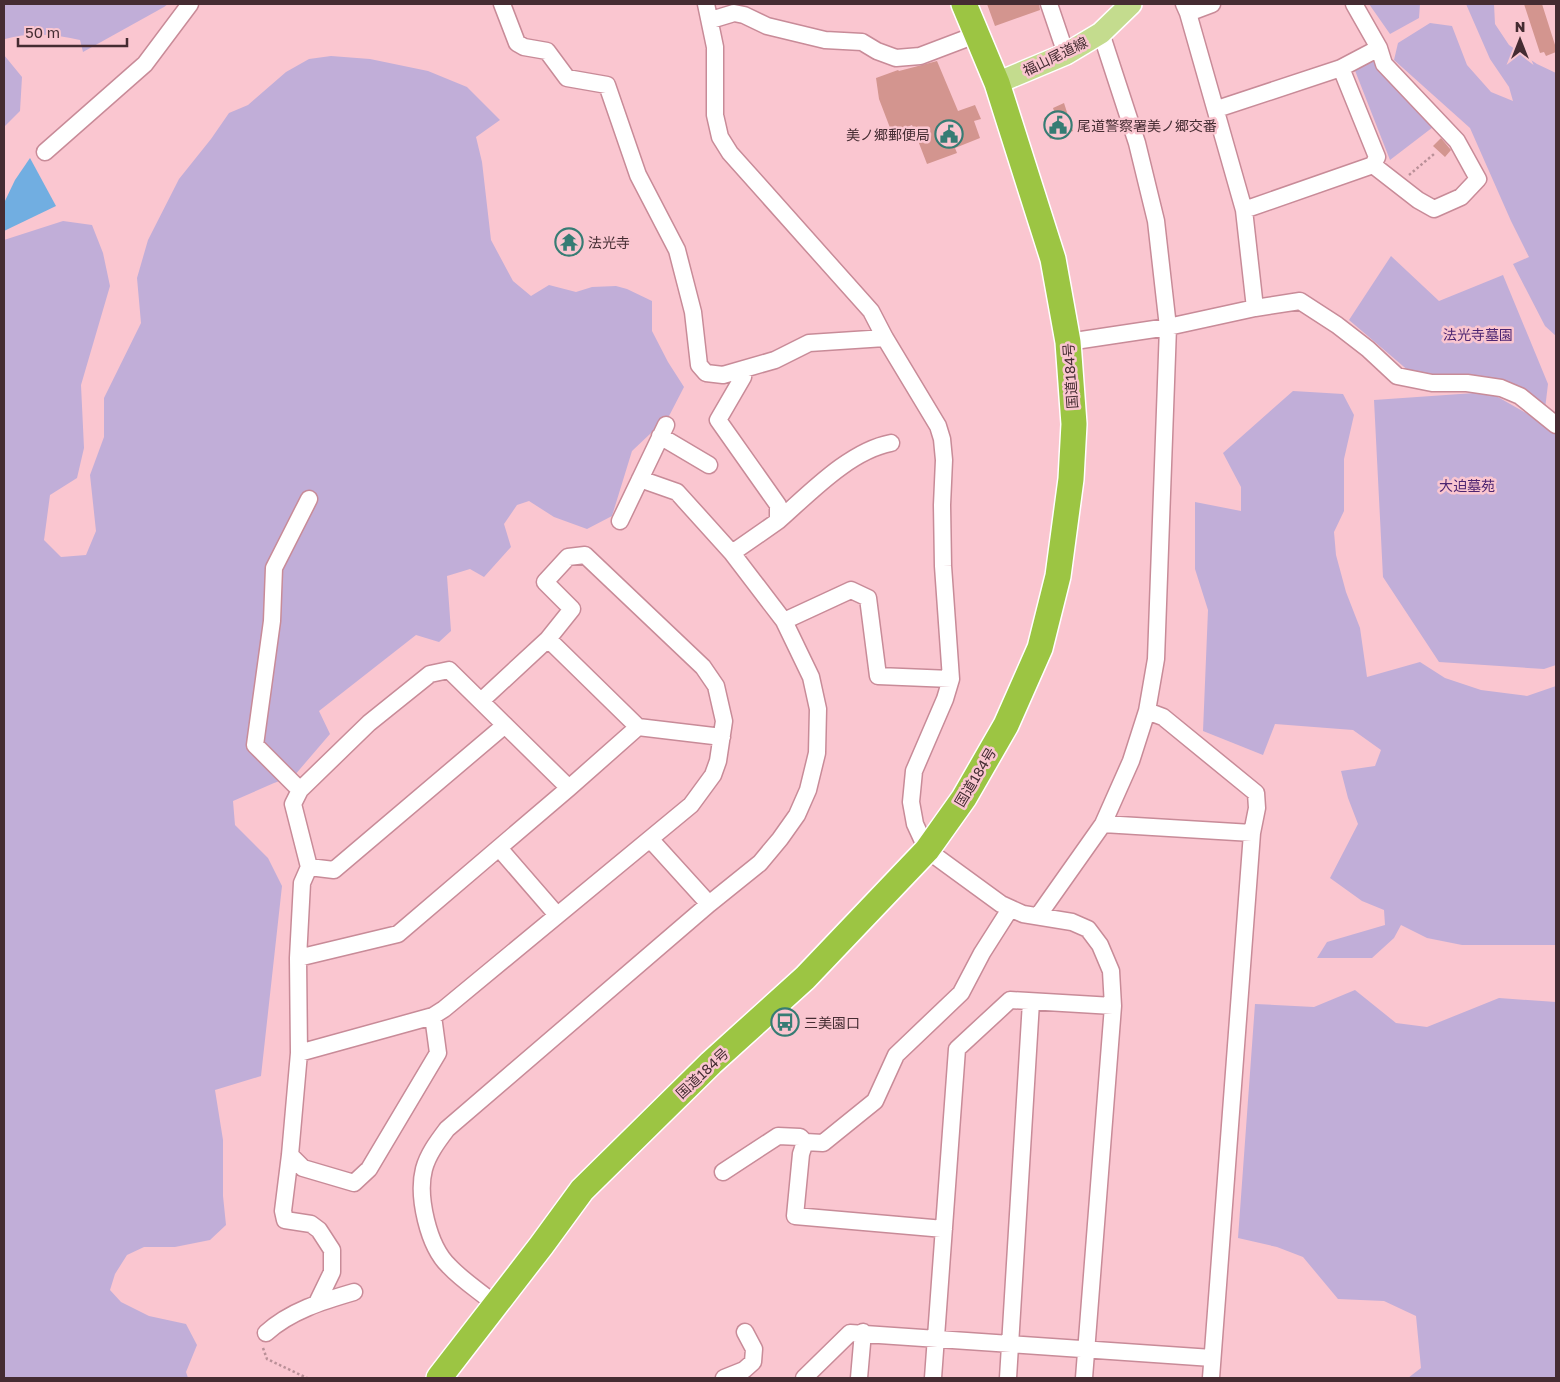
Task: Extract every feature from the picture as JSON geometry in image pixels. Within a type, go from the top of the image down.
[{"type":"highway","name":"国道184号","points":[[440,1378],[582,1190],[710,1063],[805,978],[927,850],[964,798],[1006,725],[1040,648],[1058,576],[1072,479],[1074,424],[1068,342],[1053,259],[997,83],[964,4]]},
{"type":"main road","name":"福山尾道線","points":[[997,83],[1066,54],[1101,33],[1131,4]]},
{"type":"street","points":[[45,152],[145,64],[190,4]]},
{"type":"street","points":[[502,4],[517,43],[524,47],[547,51],[567,78],[607,85],[638,175],[677,250],[693,312],[699,366],[706,373],[723,375],[775,360],[809,343],[885,338]]},
{"type":"street","points":[[706,4],[715,47],[715,114],[720,137],[730,153],[871,311],[938,426],[942,439],[944,460],[942,504],[943,566],[950,679],[944,699],[914,771],[911,802],[915,824],[927,850],[1001,904],[1023,914],[1072,922],[1088,929],[1100,945],[1111,972],[1112,1006],[1084,1378]]},
{"type":"street","points":[[1049,4],[1066,54]]},
{"type":"street","points":[[1212,4],[1186,8],[1217,110],[1244,210],[1255,308]]},
{"type":"street","points":[[1354,4],[1379,48],[1384,64],[1457,140],[1478,178],[1460,197],[1434,209],[1418,200],[1373,165]]},
{"type":"street","points":[[710,20],[734,13],[744,15],[767,26],[825,40],[862,42],[877,51],[896,58],[920,56],[978,34]]},
{"type":"street","points":[[1038,916],[1103,824],[1131,761],[1147,711],[1156,659],[1168,327],[1156,221],[1138,143],[1101,33]]},
{"type":"street","points":[[1217,110],[1341,68],[1379,48]]},
{"type":"street","points":[[1244,210],[1373,165],[1377,157],[1341,68]]},
{"type":"street","points":[[1068,342],[1168,327],[1255,308],[1300,301],[1337,325],[1368,349],[1396,376],[1432,383],[1467,383],[1501,388],[1520,396],[1556,425]]},
{"type":"street","points":[[744,369],[743,377],[718,420],[778,506],[778,521]]},
{"type":"street","points":[[620,521],[663,430],[708,465]]},
{"type":"street","points":[[732,553],[778,521],[842,466],[879,445],[891,443]]},
{"type":"street","points":[[496,1305],[448,1265],[433,1243],[422,1189],[424,1169],[432,1150],[447,1129],[709,904],[760,863],[797,815],[808,790],[817,753],[818,709],[811,677],[784,621],[732,553],[677,492],[640,479]]},
{"type":"street","points":[[300,790],[255,745],[272,621],[274,568],[309,499]]},
{"type":"street","points":[[299,1052],[432,1016],[444,1009],[691,806],[713,775],[724,720],[716,686],[703,667],[585,554],[568,557],[545,582],[572,609],[548,639],[481,701]]},
{"type":"street","points":[[784,621],[851,590],[868,598],[878,676],[950,679]]},
{"type":"street","points":[[548,639],[638,727],[722,737]]},
{"type":"street","points":[[317,1303],[332,1272],[332,1250],[319,1230],[310,1224],[285,1220],[283,1211],[299,1052],[298,958],[302,883],[309,867],[293,804],[300,790],[368,723],[430,674],[449,670],[569,788]]},
{"type":"street","points":[[1147,711],[1163,717],[1256,793],[1257,808],[1252,833],[1210,1378]]},
{"type":"street","points":[[309,867],[334,870],[505,725]]},
{"type":"street","points":[[298,958],[398,934],[638,727]]},
{"type":"street","points":[[1103,824],[1252,833]]},
{"type":"street","points":[[650,839],[709,904]]},
{"type":"street","points":[[499,848],[558,915]]},
{"type":"street","points":[[723,1172],[778,1136],[800,1137],[805,1142],[823,1144],[875,1101],[896,1055],[962,993],[982,953],[1010,909]]},
{"type":"street","points":[[933,1378],[957,1049],[1010,1000],[1112,1006]]},
{"type":"street","points":[[1008,1378],[1031,1002]]},
{"type":"street","points":[[290,1155],[303,1168],[354,1183],[369,1169],[438,1052],[432,1016]]},
{"type":"street","points":[[805,1142],[801,1154],[795,1216],[944,1229]]},
{"type":"street","points":[[266,1332],[278,1322],[317,1303],[354,1292]]},
{"type":"street","points":[[724,1378],[744,1370],[753,1362],[754,1349],[745,1332]]},
{"type":"street","points":[[804,1378],[850,1332],[1212,1358]]},
{"type":"street","points":[[859,1378],[863,1332]]},
{"type":"path","points":[[1398,184],[1434,154]]},
{"type":"path","points":[[266,1332],[262,1345],[266,1360],[307,1378]]},
{"type":"green space","points":[[4,4],[168,4],[83,52],[80,40],[61,36],[24,35],[5,39],[4,42]]},
{"type":"green space","points":[[1369,4],[1420,4],[1419,18],[1390,34]]},
{"type":"green space","points":[[1466,4],[1494,4],[1495,24],[1509,45],[1537,64],[1556,73],[1556,336],[1545,326],[1513,264],[1529,257],[1470,128],[1394,60],[1398,43],[1430,23],[1452,26],[1467,65],[1491,92],[1513,101],[1509,87],[1490,59]]},
{"type":"green space","points":[[4,55],[22,77],[20,111],[4,127]]},
{"type":"green space","points":[[331,56],[370,59],[428,71],[467,87],[500,120],[476,137],[482,162],[491,240],[513,281],[531,296],[549,285],[576,292],[592,287],[616,286],[652,301],[652,331],[684,387],[669,416],[632,451],[612,516],[587,529],[554,517],[529,501],[517,505],[504,524],[511,547],[484,577],[470,569],[447,576],[451,631],[439,642],[416,635],[319,711],[330,734],[294,776],[233,801],[235,825],[268,858],[282,886],[261,1076],[215,1090],[223,1140],[223,1196],[226,1225],[210,1240],[175,1247],[144,1247],[127,1255],[115,1274],[110,1290],[121,1302],[149,1316],[186,1324],[197,1345],[186,1372],[188,1378],[4,1378],[4,240],[63,221],[92,225],[103,253],[110,286],[81,385],[84,448],[77,478],[50,495],[44,540],[61,557],[86,555],[96,531],[90,475],[104,437],[104,398],[141,323],[137,278],[148,240],[179,179],[229,113],[248,105],[286,72],[309,59]]},
{"type":"green space","points":[[1377,57],[1437,124],[1390,160],[1354,68]]},
{"type":"green space","name":"法光寺墓園","points":[[1391,256],[1439,301],[1503,275],[1548,384],[1545,409],[1461,377],[1410,372],[1349,320]]},
{"type":"green space","points":[[1293,391],[1343,394],[1354,415],[1344,459],[1344,511],[1334,532],[1336,555],[1346,592],[1360,628],[1367,677],[1420,662],[1445,678],[1481,690],[1527,696],[1556,686],[1556,945],[1462,945],[1427,938],[1401,925],[1394,938],[1372,958],[1317,958],[1327,942],[1385,925],[1384,910],[1362,901],[1330,878],[1358,824],[1348,798],[1341,771],[1375,766],[1381,750],[1353,730],[1275,724],[1263,755],[1203,731],[1208,610],[1195,569],[1195,502],[1241,511],[1241,487],[1223,453]]},
{"type":"green space","name":"大迫墓苑","points":[[1489,392],[1547,425],[1556,435],[1556,665],[1544,669],[1439,662],[1383,577],[1374,400]]},
{"type":"green space","points":[[1355,990],[1396,1023],[1427,1027],[1499,998],[1556,1002],[1556,1378],[1408,1378],[1421,1368],[1416,1316],[1384,1301],[1338,1299],[1303,1257],[1277,1247],[1238,1238],[1255,1004],[1314,1007]]},
{"type":"water","points":[[30,158],[56,206],[4,231],[4,203],[15,180]]},
{"type":"building","points":[[987,4],[1039,4],[1040,10],[995,26]]},
{"type":"building","points":[[1524,4],[1542,4],[1556,52],[1546,56],[1544,52],[1540,53]]},
{"type":"building","points":[[937,61],[958,111],[975,105],[981,119],[974,121],[980,138],[955,148],[957,153],[927,164],[912,125],[892,133],[879,99],[876,78],[898,70]]},
{"type":"building","name":"尾道警察署美ノ郷交番","points":[[1064,103],[1073,131],[1050,139],[1044,118],[1055,114],[1053,108]]},
{"type":"building","points":[[1441,138],[1451,150],[1445,157],[1433,146]]},
{"type":"place","name":"尾道警察署美ノ郷交番","points":[[1058,125]]},
{"type":"place","name":"美ノ郷郵便局","points":[[949,134]]},
{"type":"place","name":"法光寺","points":[[569,242]]},
{"type":"place","name":"三美園口","points":[[785,1022]]}]
